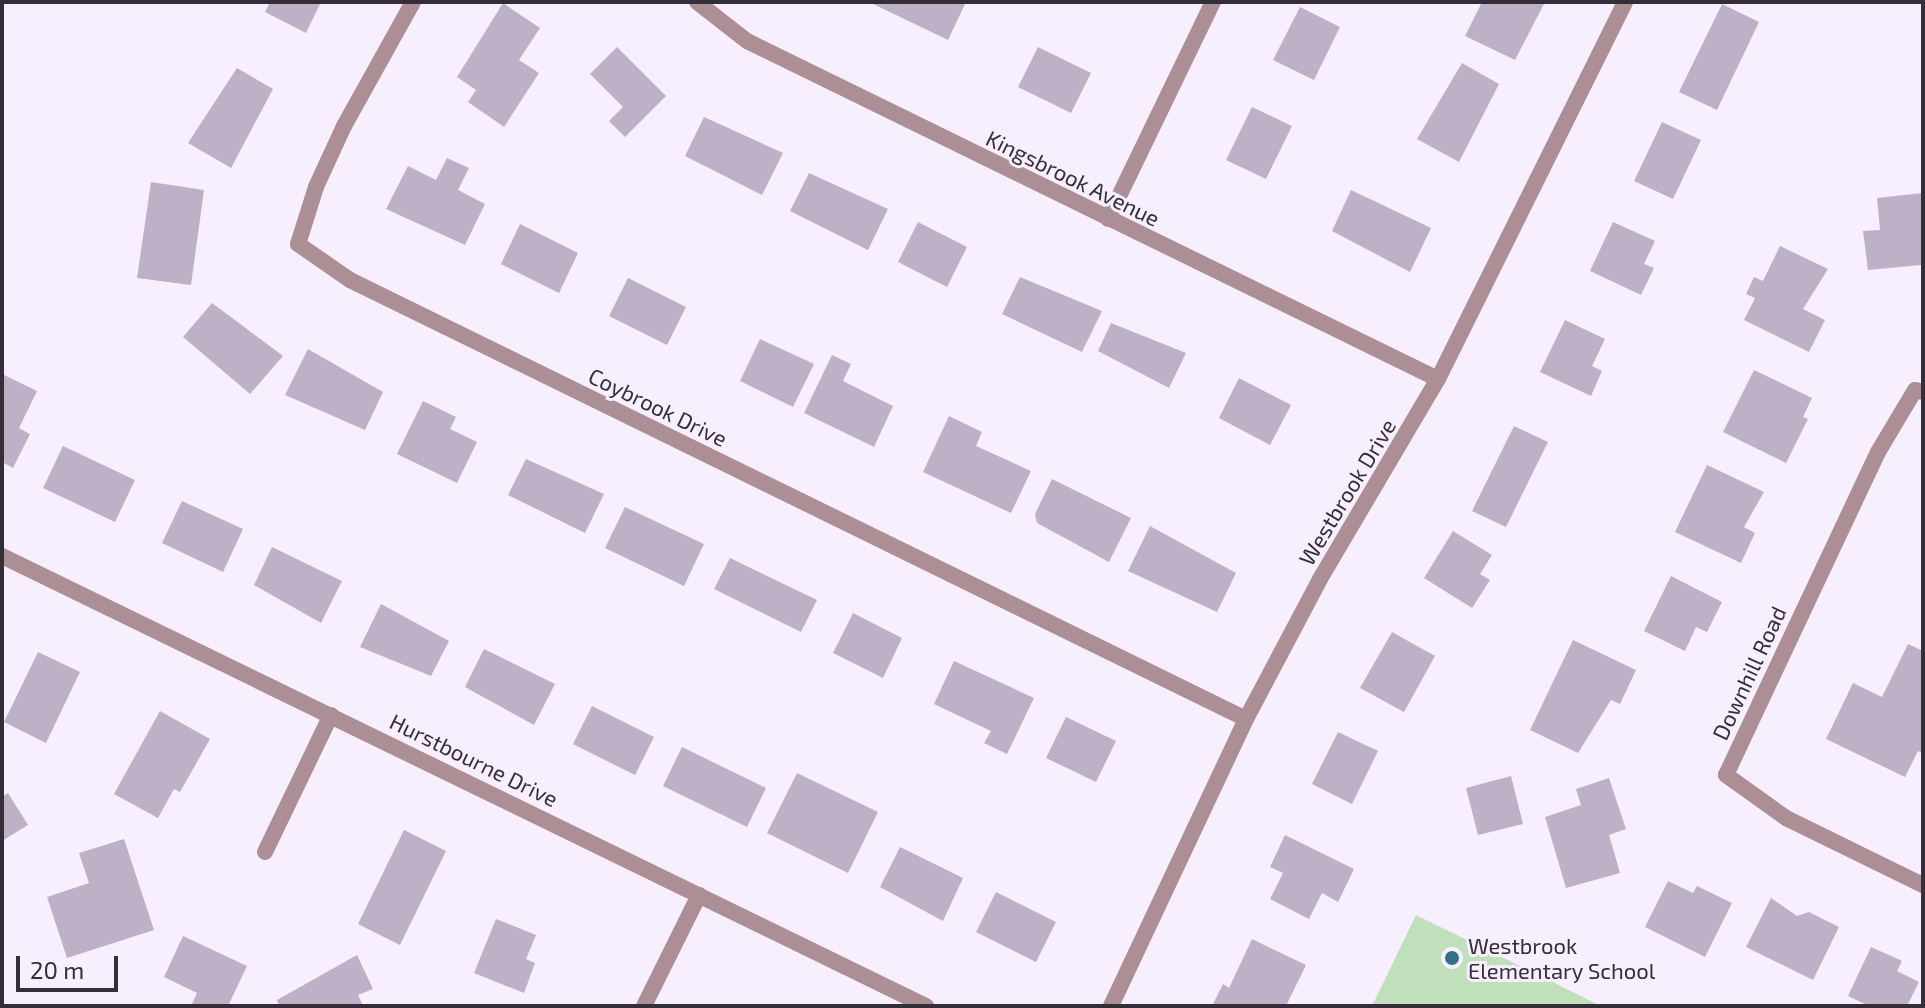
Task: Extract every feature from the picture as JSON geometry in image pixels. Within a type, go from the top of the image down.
[{"type":"street","name":"Coybrook Drive","points":[[413,2],[374,65],[333,151],[298,244],[350,280],[1246,719]]},
{"type":"street","name":"Kingsbrook Avenue","points":[[697,2],[747,41],[1438,379]]},
{"type":"street","points":[[1108,219],[1213,2]]},
{"type":"street","name":"Westbrook Drive","points":[[1111,1006],[1246,719],[1320,579],[1438,379],[1625,2]]},
{"type":"street","name":"Downhill Road","points":[[1919,391],[1871,466],[1726,775],[1786,818],[1923,885]]},
{"type":"street","name":"Hurstbourne Drive","points":[[2,556],[926,1006]]},
{"type":"street","points":[[265,852],[331,715]]},
{"type":"street","points":[[644,1006],[699,895]]},
{"type":"green space","name":"Westbrook Elementary School","points":[[1416,915],[1601,1006],[1372,1006]]},
{"type":"building","points":[[270,2],[321,2],[306,33],[265,12]]},
{"type":"building","points":[[869,2],[966,2],[948,40]]},
{"type":"building","points":[[1482,2],[1545,2],[1515,60],[1465,36]]},
{"type":"building","points":[[503,3],[540,28],[519,60],[539,73],[504,127],[468,102],[476,90],[457,77]]},
{"type":"building","points":[[1722,4],[1759,22],[1717,110],[1679,92]]},
{"type":"building","points":[[1300,7],[1340,27],[1314,80],[1273,60]]},
{"type":"building","points":[[617,47],[666,96],[625,137],[609,121],[623,107],[590,74]]},
{"type":"building","points":[[1038,47],[1091,73],[1071,113],[1018,87]]},
{"type":"building","points":[[1462,63],[1499,84],[1459,162],[1417,139]]},
{"type":"building","points":[[237,68],[273,89],[231,168],[188,143]]},
{"type":"building","points":[[1252,107],[1292,126],[1266,179],[1226,160]]},
{"type":"building","points":[[704,117],[783,153],[762,195],[685,156]]},
{"type":"building","points":[[1662,122],[1701,140],[1673,199],[1634,181]]},
{"type":"building","points":[[447,158],[469,168],[458,190],[485,204],[465,245],[386,209],[408,166],[436,180]]},
{"type":"building","points":[[809,173],[888,209],[868,250],[790,211]]},
{"type":"building","points":[[151,182],[204,190],[191,285],[137,278]]},
{"type":"building","points":[[1351,190],[1431,228],[1410,272],[1332,231]]},
{"type":"building","points":[[1923,193],[1921,265],[1868,270],[1863,231],[1880,230],[1877,198]]},
{"type":"building","points":[[918,222],[967,247],[947,287],[898,262]]},
{"type":"building","points":[[1613,222],[1655,241],[1644,264],[1654,268],[1641,295],[1590,271]]},
{"type":"building","points":[[520,224],[578,253],[559,293],[501,264]]},
{"type":"building","points":[[1780,246],[1828,269],[1803,309],[1825,320],[1809,352],[1744,320],[1755,298],[1746,294],[1754,277],[1763,281]]},
{"type":"building","points":[[1020,277],[1102,311],[1082,352],[1002,314]]},
{"type":"building","points":[[628,278],[686,307],[667,345],[609,316]]},
{"type":"building","points":[[212,303],[283,356],[250,394],[183,337]]},
{"type":"building","points":[[1565,320],[1605,339],[1592,366],[1602,371],[1591,396],[1540,372]]},
{"type":"building","points":[[1111,323],[1186,353],[1169,388],[1098,351]]},
{"type":"building","points":[[760,339],[814,364],[793,407],[740,381]]},
{"type":"building","points":[[308,349],[383,392],[365,430],[285,395]]},
{"type":"building","points":[[832,355],[851,364],[843,381],[893,406],[874,447],[804,413]]},
{"type":"building","points":[[1754,370],[1812,398],[1803,417],[1808,419],[1786,463],[1723,432]]},
{"type":"building","points":[[2,374],[37,391],[19,428],[30,434],[13,468],[2,462]]},
{"type":"building","points":[[1239,378],[1291,405],[1270,445],[1219,418]]},
{"type":"building","points":[[423,401],[456,417],[450,429],[477,442],[457,483],[397,454]]},
{"type":"building","points":[[949,416],[982,432],[976,446],[1031,471],[1011,513],[923,472]]},
{"type":"building","points":[[1514,426],[1548,442],[1506,527],[1472,511]]},
{"type":"building","points":[[63,446],[135,480],[115,522],[43,488]]},
{"type":"building","points":[[526,459],[604,494],[585,533],[508,495]]},
{"type":"building","points":[[1707,465],[1764,492],[1744,527],[1755,533],[1741,563],[1675,532]]},
{"type":"building","points":[[1052,479],[1131,518],[1109,562],[1037,523],[1035,514]]},
{"type":"building","points":[[182,501],[243,529],[223,572],[162,543]]},
{"type":"building","points":[[625,507],[704,544],[684,586],[605,548]]},
{"type":"building","points":[[1150,526],[1236,573],[1217,612],[1128,571]]},
{"type":"building","points":[[1453,531],[1492,555],[1480,574],[1490,580],[1472,608],[1424,578]]},
{"type":"building","points":[[272,547],[342,581],[321,623],[254,585]]},
{"type":"building","points":[[730,558],[817,600],[801,632],[714,589]]},
{"type":"building","points":[[1671,576],[1722,602],[1707,632],[1696,627],[1685,651],[1644,631]]},
{"type":"building","points":[[381,604],[449,641],[431,676],[360,647]]},
{"type":"building","points":[[853,613],[902,638],[883,678],[833,653]]},
{"type":"building","points":[[1392,632],[1435,656],[1404,712],[1360,688]]},
{"type":"building","points":[[1573,640],[1636,670],[1620,704],[1611,700],[1578,753],[1530,730]]},
{"type":"building","points":[[1908,644],[1923,651],[1923,753],[1918,751],[1905,777],[1826,739],[1853,683],[1882,697]]},
{"type":"building","points":[[484,649],[555,684],[534,725],[465,687]]},
{"type":"building","points":[[38,652],[80,672],[46,743],[4,722]]},
{"type":"building","points":[[954,661],[1034,698],[1007,754],[984,743],[991,731],[934,704]]},
{"type":"building","points":[[592,706],[654,737],[635,775],[573,744]]},
{"type":"building","points":[[160,711],[210,739],[180,792],[174,789],[158,818],[114,794]]},
{"type":"building","points":[[1066,717],[1116,741],[1096,782],[1046,758]]},
{"type":"building","points":[[1338,732],[1378,751],[1352,804],[1312,784]]},
{"type":"building","points":[[682,747],[766,788],[747,827],[663,786]]},
{"type":"building","points":[[797,773],[878,812],[848,873],[767,833]]},
{"type":"building","points":[[1511,776],[1523,824],[1478,835],[1466,788]]},
{"type":"building","points":[[1609,778],[1626,829],[1609,835],[1620,873],[1566,888],[1545,817],[1581,805],[1576,789]]},
{"type":"building","points":[[8,793],[28,825],[2,841],[2,797]]},
{"type":"building","points":[[404,830],[446,851],[400,945],[358,924]]},
{"type":"building","points":[[1285,835],[1354,869],[1338,902],[1322,893],[1309,919],[1270,899],[1283,873],[1270,867]]},
{"type":"building","points":[[124,839],[154,930],[67,958],[47,897],[89,883],[79,853]]},
{"type":"building","points":[[900,847],[963,878],[943,921],[880,887]]},
{"type":"building","points":[[1668,881],[1693,893],[1697,886],[1732,903],[1705,957],[1645,927]]},
{"type":"building","points":[[996,892],[1056,922],[1036,962],[976,932]]},
{"type":"building","points":[[1771,898],[1797,916],[1809,912],[1839,927],[1813,980],[1746,947]]},
{"type":"building","points":[[496,919],[536,935],[526,959],[535,963],[524,993],[474,973]]},
{"type":"building","points":[[183,936],[247,966],[228,1006],[191,1006],[197,993],[164,977]]},
{"type":"building","points":[[1252,939],[1306,965],[1286,1006],[1212,1006],[1223,984],[1229,988]]},
{"type":"building","points":[[1871,947],[1902,961],[1897,971],[1919,982],[1907,1006],[1869,1006],[1848,996]]},
{"type":"building","points":[[357,955],[373,989],[358,995],[363,1006],[279,1006],[277,1000]]},
{"type":"place","name":"Westbrook Elementary School","points":[[1452,958]]}]
